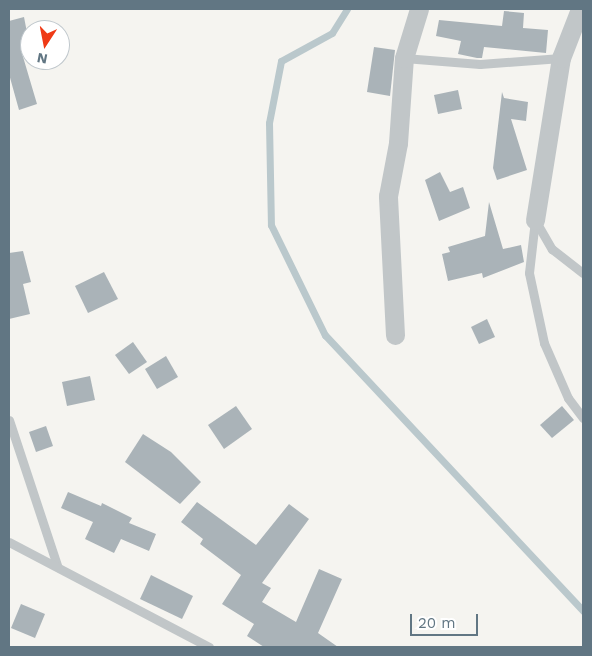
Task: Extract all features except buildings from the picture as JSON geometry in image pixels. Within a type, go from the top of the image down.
[{"type":"street","points":[[395,335],[387,203],[398,144],[404,58],[419,9]]},
{"type":"street","points":[[535,220],[561,58],[580,9]]},
{"type":"lane","points":[[404,58],[480,64],[561,58]]},
{"type":"lane","points":[[535,220],[552,249],[583,273]]},
{"type":"lane","points":[[535,220],[529,273],[544,343],[568,398],[583,418]]},
{"type":"lane","points":[[9,420],[57,565]]},
{"type":"lane","points":[[9,542],[57,565],[209,647]]},
{"type":"waterway","points":[[347,9],[332,33],[281,61],[269,123],[271,225],[325,335],[583,611]]}]
